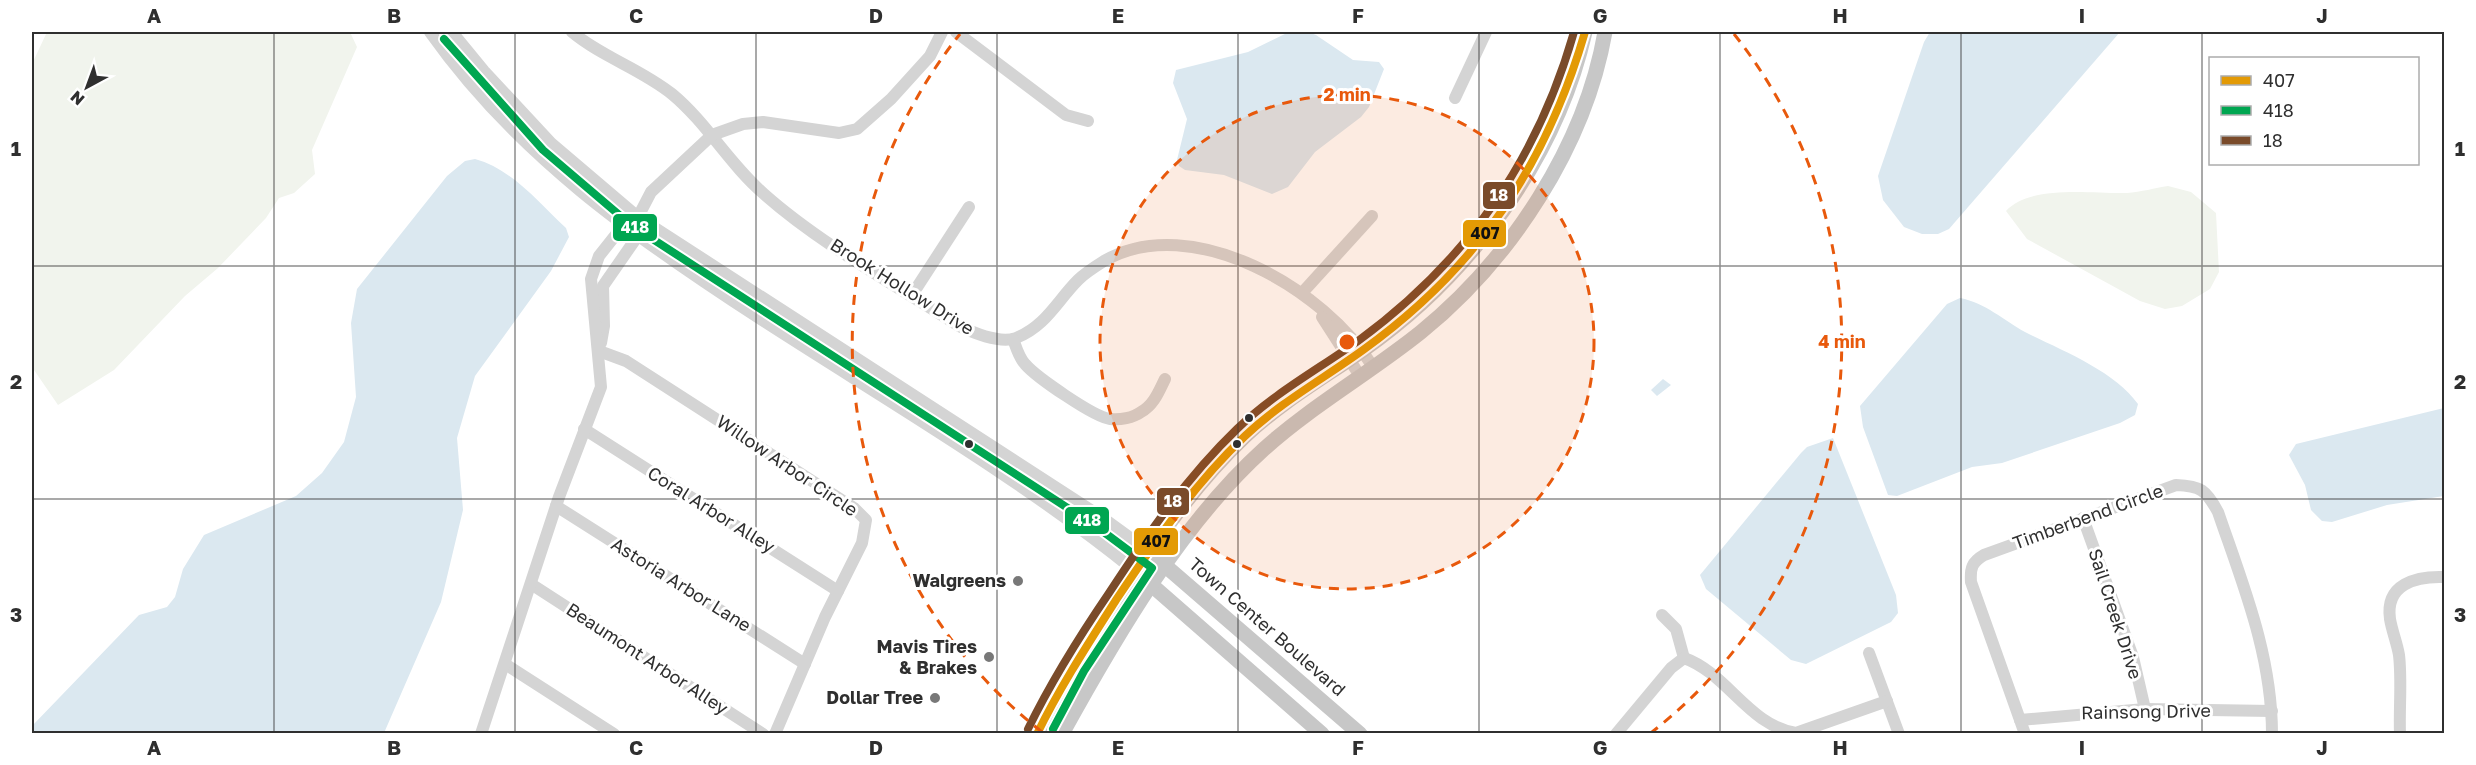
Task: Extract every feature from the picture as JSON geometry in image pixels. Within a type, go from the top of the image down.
[{"type":"main road","points":[[1037,734],[1088,645],[1148,550],[1201,483],[1245,436],[1294,395],[1363,350],[1433,294],[1479,243],[1526,175],[1560,108],[1585,32]]},
{"type":"main road","points":[[1062,734],[1093,676],[1166,565],[1212,504],[1263,450],[1421,332],[1458,299],[1492,262],[1544,189],[1581,116],[1605,32]]},
{"type":"main road","name":"Town Center Boulevard","points":[[1148,550],[1360,734]]},
{"type":"main road","points":[[1136,571],[1322,734]]},
{"type":"street","points":[[430,32],[467,82],[540,157],[622,227],[1088,532],[1136,571]]},
{"type":"street","points":[[452,32],[484,71],[551,143],[638,217],[1103,518],[1148,550]]},
{"type":"street","name":"Brook Hollow Drive","points":[[572,32],[585,42],[658,83],[691,111],[762,193],[790,216],[959,326],[980,335],[1013,339]]},
{"type":"street","points":[[599,351],[604,326],[603,286],[637,237],[638,217],[651,192],[712,135],[743,124],[763,122],[838,133],[857,129],[891,99],[930,56],[942,32]]},
{"type":"street","points":[[956,32],[1066,115],[1088,121]]},
{"type":"street","points":[[1455,98],[1486,32]]},
{"type":"street","points":[[467,82],[484,71]]},
{"type":"street","points":[[912,295],[969,207]]},
{"type":"street","points":[[1302,292],[1372,216]]},
{"type":"street","points":[[481,734],[556,506],[601,387],[591,279],[599,256],[622,227],[638,217]]},
{"type":"street","points":[[1165,379],[1153,402],[1142,412],[1128,418],[1108,419],[1092,412],[1037,376],[1023,362],[1013,339],[1040,326],[1079,278],[1106,260],[1138,248],[1173,244],[1209,250],[1257,267],[1302,292],[1363,350],[1366,371]]},
{"type":"street","points":[[1302,292],[1348,359],[1366,371]]},
{"type":"street","name":"Willow Arbor Circle","points":[[599,351],[626,361],[854,508],[866,520],[862,543],[838,591],[775,734]]},
{"type":"street","name":"Coral Arbor Alley","points":[[584,429],[838,591]]},
{"type":"street","name":"Timberbend Circle","points":[[2025,734],[1971,582],[1970,568],[1976,559],[1984,555],[2176,485],[2193,486],[2208,494],[2218,512],[2264,648],[2272,711],[2272,734]]},
{"type":"street","name":"Astoria Arbor Lane","points":[[556,506],[805,664]]},
{"type":"street","name":"Sail Creek Drive","points":[[2084,518],[2133,657],[2145,709]]},
{"type":"street","points":[[2400,734],[2399,654],[2390,618],[2391,598],[2403,584],[2424,576],[2445,577]]},
{"type":"street","name":"Beaumont Arbor Alley","points":[[531,584],[763,734]]},
{"type":"street","points":[[1662,615],[1676,629],[1684,658]]},
{"type":"street","points":[[1869,652],[1899,734]]},
{"type":"street","points":[[1684,658],[1701,664],[1767,723],[1782,731],[1796,733],[1887,701]]},
{"type":"street","points":[[1620,732],[1671,668],[1684,658]]},
{"type":"street","points":[[505,664],[614,734]]},
{"type":"street","name":"Rainsong Drive","points":[[2020,720],[2145,709],[2272,711]]},
{"type":"shaded area","points":[[47,32],[350,32],[357,47],[312,150],[315,174],[294,193],[279,198],[266,218],[218,268],[185,296],[114,370],[58,405],[32,367],[32,64]]},
{"type":"shaded area","points":[[1289,32],[1308,32],[1316,35],[1353,60],[1379,62],[1384,69],[1369,107],[1361,117],[1315,152],[1288,187],[1272,194],[1224,175],[1185,170],[1179,166],[1177,160],[1187,119],[1173,83],[1176,70],[1248,52]]},
{"type":"shaded area","points":[[1930,32],[2120,32],[1949,229],[1938,234],[1922,234],[1904,227],[1883,200],[1878,176],[1924,42]]},
{"type":"shaded area","points":[[475,159],[501,170],[524,188],[566,228],[569,237],[551,271],[475,376],[457,438],[463,510],[441,602],[384,733],[32,733],[32,726],[139,615],[167,607],[175,597],[183,569],[204,535],[296,496],[322,473],[344,442],[356,397],[351,323],[357,289],[447,176],[465,161]]},
{"type":"shaded area","points":[[2168,186],[2191,192],[2216,213],[2219,272],[2210,289],[2182,306],[2165,309],[2140,301],[2027,239],[2006,211],[2030,197],[2046,194],[2127,193]]},
{"type":"shaded area","points":[[1960,298],[1986,308],[2025,332],[2102,371],[2128,392],[2138,404],[2135,415],[2120,423],[2002,463],[1972,467],[1897,496],[1888,495],[1863,427],[1860,406],[1947,304]]},
{"type":"shaded area","points":[[1663,379],[1671,385],[1657,396],[1651,390]]},
{"type":"shaded area","points":[[2444,408],[2444,496],[2387,505],[2332,522],[2322,521],[2311,510],[2305,485],[2289,455],[2296,444]]},
{"type":"shaded area","points":[[1833,438],[1896,595],[1898,613],[1891,622],[1806,664],[1791,660],[1706,589],[1700,575],[1801,453],[1807,447]]},
{"type":"transit line","name":"18","points":[[1028,729],[1076,643],[1153,528],[1201,467],[1251,416],[1358,341],[1397,310],[1433,277],[1493,205],[1540,123],[1559,79],[1574,32]]},
{"type":"transit line","name":"407","points":[[1037,734],[1085,649],[1116,600],[1161,535],[1226,454],[1273,412],[1363,350],[1404,318],[1440,285],[1473,249],[1528,170],[1550,127],[1569,81],[1585,32]]},
{"type":"transit line","name":"418","points":[[444,39],[543,150],[631,225],[1097,527],[1152,568],[1084,671],[1053,729]]},
{"type":"place","name":"Walgreens","points":[[1018,581]]},
{"type":"place","name":"Mavis Tires & Brakes","points":[[989,657]]},
{"type":"place","name":"Dollar Tree","points":[[935,698]]}]
